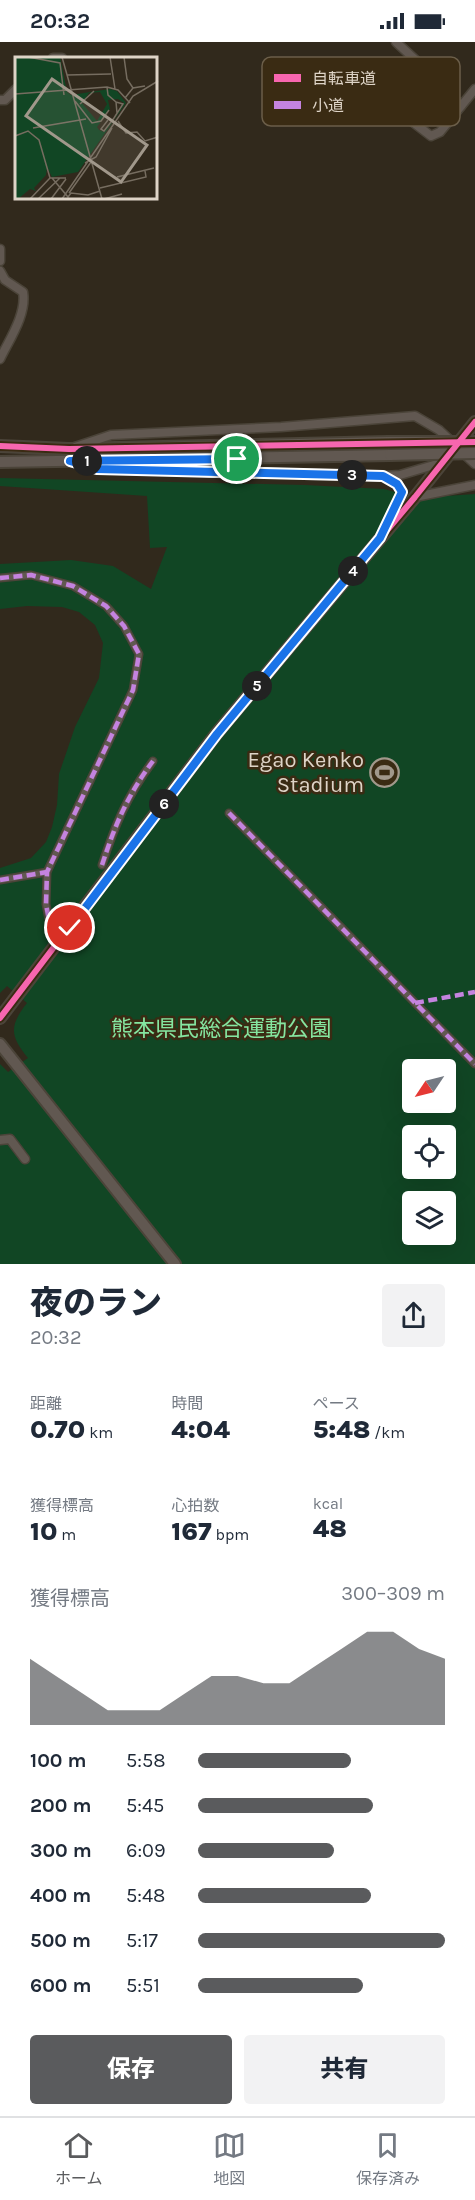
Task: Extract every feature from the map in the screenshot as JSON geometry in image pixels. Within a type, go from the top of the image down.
[{"type":"street","points":[[396,42],[412,57]]},
{"type":"street","points":[[461,106],[475,89]]},
{"type":"street","points":[[0,100],[5,100],[15,90]]},
{"type":"street","points":[[418,126],[431,136],[440,132],[445,126]]},
{"type":"street","points":[[0,249],[0,261]]},
{"type":"street","points":[[0,271],[5,280],[23,292],[24,300],[0,359]]},
{"type":"street","points":[[69,448],[111,435],[281,427],[415,416],[439,430],[475,464]]},
{"type":"street","points":[[0,1018],[217,734],[470,432],[475,422]]},
{"type":"street","points":[[0,446],[69,448],[475,442]]},
{"type":"street","points":[[0,462],[475,453]]},
{"type":"street","points":[[70,461],[97,469],[383,476],[400,475],[444,461]]},
{"type":"street","points":[[380,538],[402,492],[397,484],[383,476]]},
{"type":"street","points":[[415,497],[475,485]]},
{"type":"street","points":[[0,578],[31,575],[73,586],[106,606],[124,626],[139,654],[133,690],[47,872],[46,904],[51,931]]},
{"type":"street","points":[[102,865],[114,829],[133,788],[153,761]]},
{"type":"street","points":[[229,813],[475,1064]]},
{"type":"street","points":[[0,880],[47,872]]},
{"type":"street","points":[[3,1048],[175,1264]]},
{"type":"street","points":[[0,1140],[10,1139],[25,1159]]},
{"type":"green space","name":"熊本県民総合運動公園","points":[[0,478],[305,485],[384,489],[417,498],[475,494],[475,1264],[0,1264],[0,1064],[8,1072],[28,1058],[18,1043],[14,1031],[17,1018],[27,1003],[7,986],[0,993],[0,868],[31,858],[46,842],[57,805],[59,774],[75,727],[99,678],[103,643],[95,625],[79,612],[62,607],[27,606],[0,609],[0,564],[71,560],[113,566],[151,589],[167,547],[150,548],[147,496],[0,486]]},
{"type":"marked path","points":[[0,578],[31,575],[73,586],[106,606],[124,626],[139,654],[133,690],[47,872],[46,904],[51,931]]},
{"type":"marked path","points":[[102,865],[123,811],[153,761]]},
{"type":"marked path","points":[[229,813],[475,1064]]},
{"type":"marked path","points":[[0,880],[47,872]]},
{"type":"marked path","points":[[415,1003],[475,992]]},
{"type":"cycle path","points":[[0,1018],[217,733],[475,422]]},
{"type":"cycle path","points":[[0,446],[69,449],[475,442]]},
{"type":"place","name":"Egao Kenko Stadium","points":[[385,772]]},
{"type":"route","points":[[70,928],[217,734],[380,538],[402,492],[397,484],[383,476],[97,469],[70,461],[237,459]]}]
